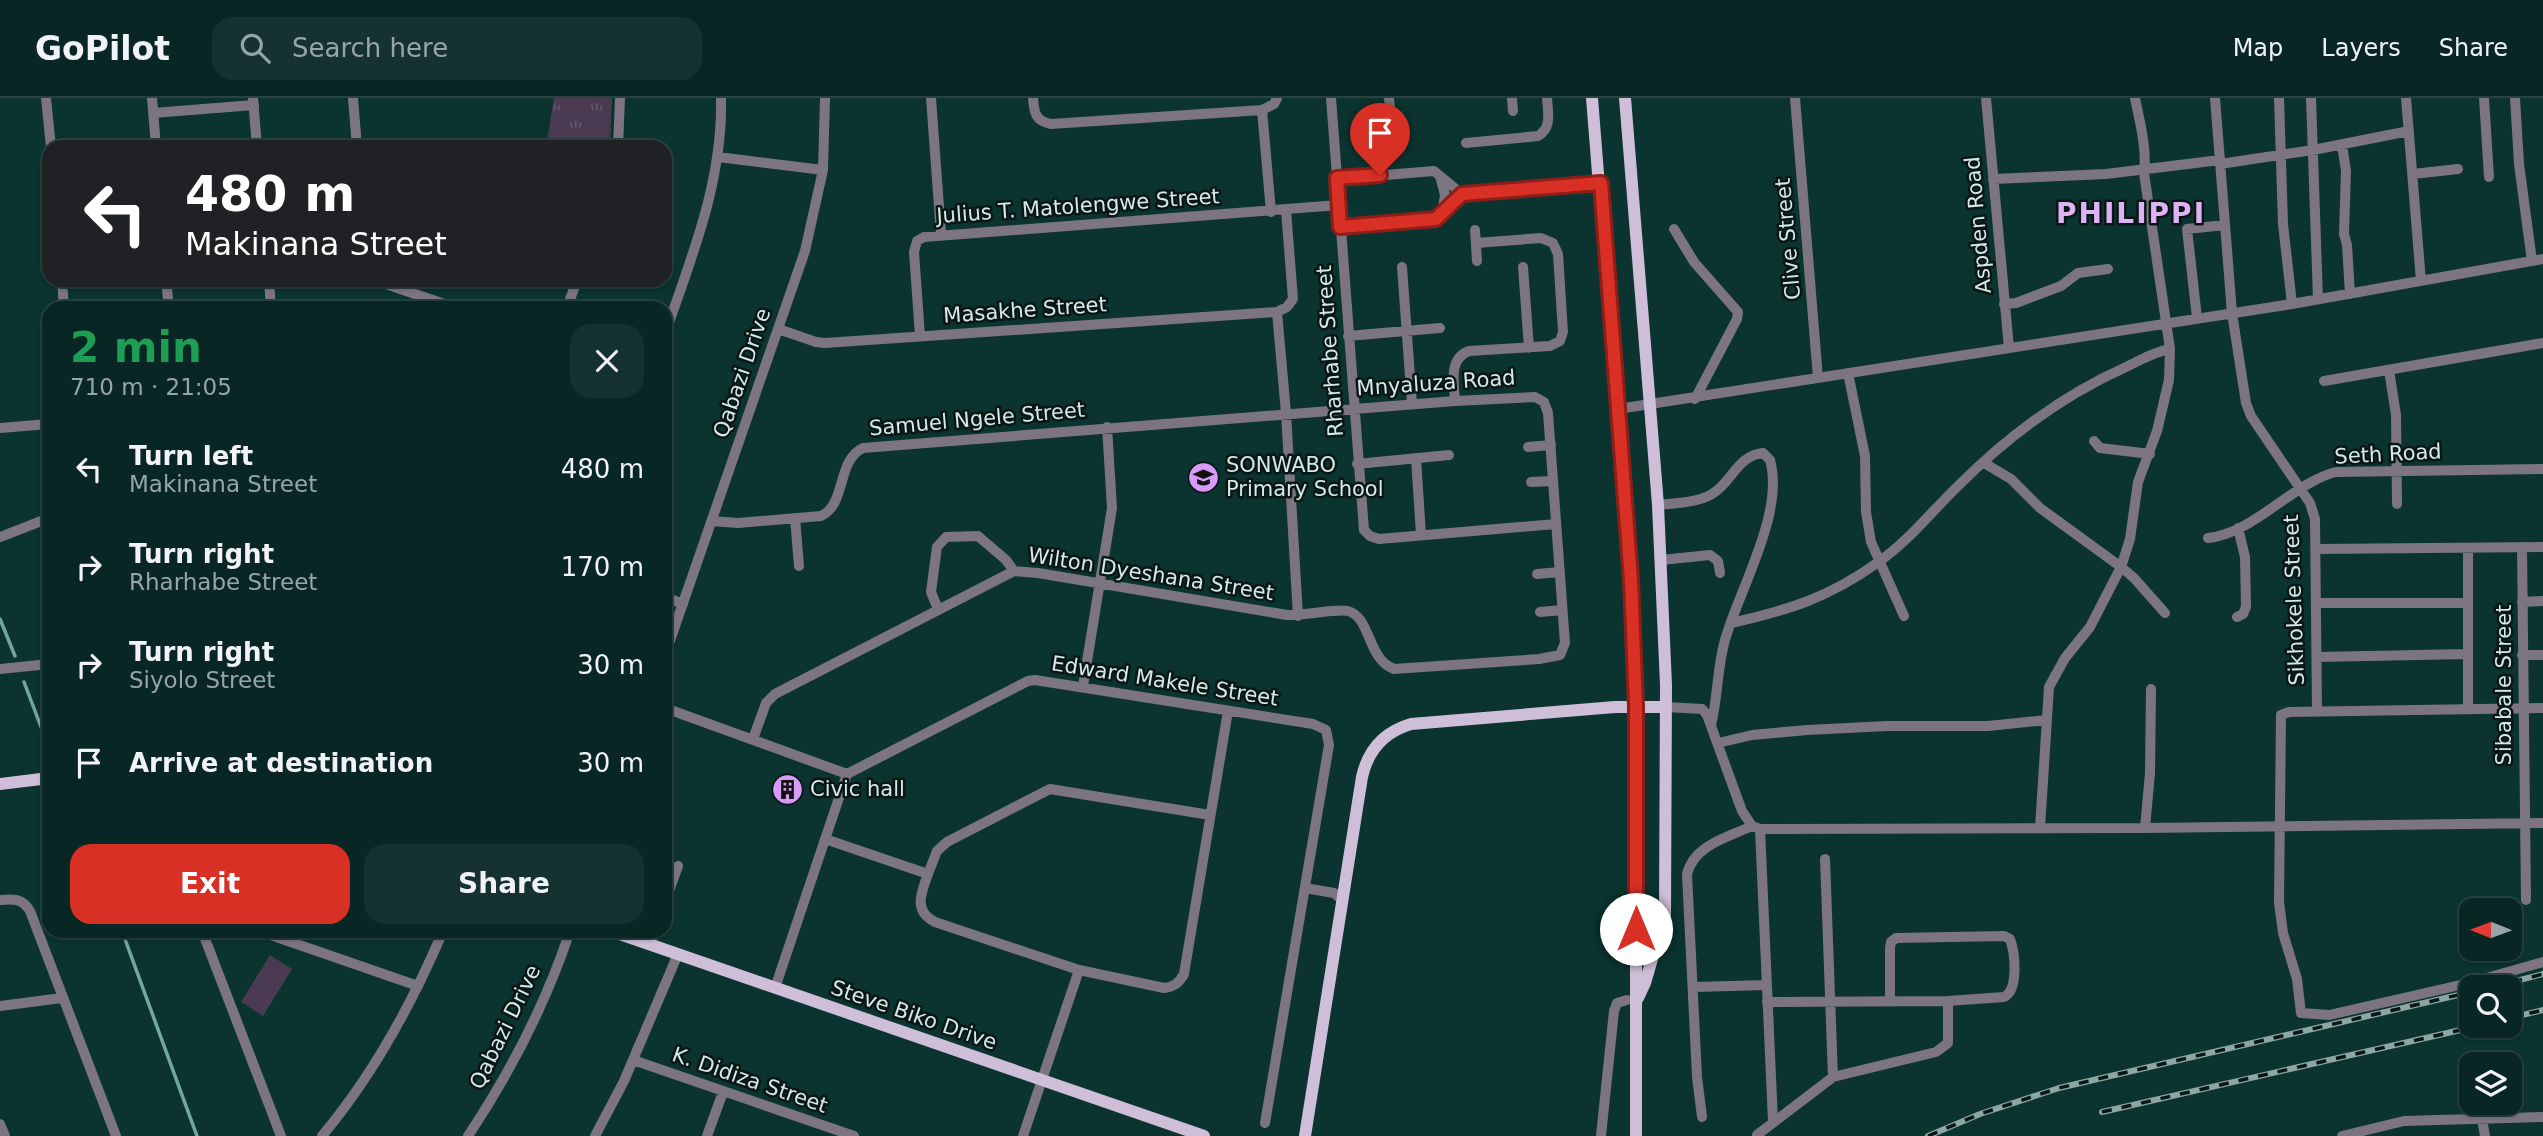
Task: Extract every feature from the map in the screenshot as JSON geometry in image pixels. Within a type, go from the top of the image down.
[{"type":"main road","points":[[1592,98],[1630,559],[1636,707],[1631,1001],[1636,1136]]},
{"type":"main road","points":[[1625,98],[1658,505],[1666,707],[1665,914],[1645,983],[1631,1001]]},
{"type":"main road","points":[[1305,1136],[1340,894],[1364,766],[1381,740],[1391,732],[1411,724],[1666,707]]},
{"type":"main road","points":[[0,784],[42,779]]},
{"type":"main road","name":"Steve Biko Drive","points":[[632,938],[1204,1136]]},
{"type":"street","points":[[46,98],[50,140]]},
{"type":"street","points":[[152,98],[155,140]]},
{"type":"street","points":[[353,98],[356,140]]},
{"type":"street","points":[[618,140],[620,98]]},
{"type":"street","points":[[672,314],[705,218],[718,157],[721,98]]},
{"type":"street","name":"Qabazi Drive","points":[[672,635],[805,251],[823,170],[825,98]]},
{"type":"street","points":[[931,98],[942,234]]},
{"type":"street","points":[[1033,98],[1034,113],[1038,119],[1051,124],[1262,110],[1278,98]]},
{"type":"street","name":"Rharhabe Street","points":[[1331,98],[1357,464],[1362,524],[1367,534],[1379,539],[1556,524]]},
{"type":"street","points":[[1389,98],[1392,131]]},
{"type":"street","points":[[1512,98],[1513,111]]},
{"type":"street","points":[[1466,143],[1538,136],[1545,132],[1548,125],[1547,98]]},
{"type":"street","name":"Clive Street","points":[[1795,98],[1818,378]]},
{"type":"street","name":"Aspden Road","points":[[1986,98],[2009,348]]},
{"type":"street","points":[[2040,828],[2049,687],[2056,672],[2084,636],[2121,567],[2130,538],[2138,482],[2150,454],[2169,380],[2170,349],[2164,323],[2144,168],[2142,129],[2135,98]]},
{"type":"street","name":"Sikhokele Street","points":[[2215,98],[2232,313],[2246,403],[2314,511],[2317,712]]},
{"type":"street","points":[[2279,98],[2284,240],[2292,304]]},
{"type":"street","points":[[2311,98],[2318,299]]},
{"type":"street","points":[[2406,98],[2421,281]]},
{"type":"street","points":[[2484,98],[2489,177]]},
{"type":"street","points":[[1618,410],[2292,304],[2537,260],[2518,154],[2515,98]]},
{"type":"street","points":[[153,113],[253,101],[256,140]]},
{"type":"street","points":[[1262,110],[1271,212]]},
{"type":"street","points":[[1993,179],[2106,174],[2281,155],[2409,131]]},
{"type":"street","points":[[2342,145],[2346,171],[2344,234],[2350,293]]},
{"type":"street","points":[[718,157],[823,170]]},
{"type":"street","points":[[2413,174],[2458,169]]},
{"type":"street","points":[[1337,178],[1430,171],[1439,174],[1462,194]]},
{"type":"street","points":[[1439,174],[1445,195],[1442,214]]},
{"type":"street","points":[[1340,227],[1436,219],[1462,194],[1601,183]]},
{"type":"street","name":"Julius T. Matolengwe Street","points":[[920,336],[915,246],[920,239],[942,234],[1339,205]]},
{"type":"street","points":[[1277,312],[1287,307],[1293,299],[1286,210]]},
{"type":"street","points":[[2197,318],[2187,229],[2225,225]]},
{"type":"street","points":[[1674,229],[1694,262],[1739,315],[1695,399]]},
{"type":"street","points":[[1475,230],[1476,261]]},
{"type":"street","points":[[1455,401],[1454,365],[1461,354],[1550,346],[1563,337],[1557,248],[1548,239],[1541,238],[1476,243]]},
{"type":"street","points":[[1402,267],[1412,404]]},
{"type":"street","points":[[1523,267],[1529,348]]},
{"type":"street","points":[[2004,304],[2016,303],[2061,286],[2078,273],[2108,270]]},
{"type":"street","points":[[394,287],[436,301]]},
{"type":"street","name":"Masakhe Street","points":[[778,329],[825,343],[1277,312]]},
{"type":"street","name":"Wilton Dyeshana Street","points":[[753,739],[763,709],[770,698],[1014,571],[1298,616],[1277,312]]},
{"type":"street","points":[[1348,336],[1440,328]]},
{"type":"street","points":[[2324,381],[2543,343]]},
{"type":"street","points":[[1731,623],[1800,606],[1827,595],[1879,562],[2026,425],[2080,389],[2150,355],[2170,349]]},
{"type":"street","points":[[2389,370],[2396,415],[2397,504]]},
{"type":"street","points":[[1848,373],[1865,456],[1868,529],[1879,562],[1904,616]]},
{"type":"street","name":"Mnyaluza Road","points":[[1286,413],[1455,401],[1538,398],[1544,402],[1548,413],[1551,445],[1565,643],[1560,655],[1403,669],[1387,666],[1380,661],[1358,617],[1353,614],[1340,610],[1298,616]]},
{"type":"street","name":"Samuel Ngele Street","points":[[712,521],[738,523],[827,514],[848,463],[853,454],[863,448],[1286,413]]},
{"type":"street","points":[[0,428],[42,425]]},
{"type":"street","points":[[1083,686],[1112,508],[1107,427]]},
{"type":"street","points":[[2094,441],[2100,448],[2150,454]]},
{"type":"street","points":[[1528,447],[1551,445]]},
{"type":"street","points":[[1658,505],[1712,494],[1753,455],[1763,453],[1770,460],[1771,493],[1767,523],[1731,623],[1721,662],[1711,726]]},
{"type":"street","points":[[1357,464],[1449,455]]},
{"type":"street","points":[[1416,458],[1421,535]]},
{"type":"street","points":[[1984,463],[2011,479],[2040,508],[2121,567],[2165,613]]},
{"type":"street","name":"Seth Road","points":[[2208,538],[2222,536],[2238,528],[2336,472],[2543,469]]},
{"type":"street","points":[[1531,482],[1553,481]]},
{"type":"street","points":[[796,518],[799,566]]},
{"type":"street","points":[[0,537],[42,521]]},
{"type":"street","points":[[2237,617],[2243,614],[2246,607],[2245,558],[2238,528]]},
{"type":"street","points":[[938,609],[931,592],[937,547],[946,537],[978,536],[1006,560],[1014,571]]},
{"type":"street","name":"Sibabale Street","points":[[2522,547],[2526,900]]},
{"type":"street","points":[[2316,549],[2543,547]]},
{"type":"street","points":[[2468,548],[2468,709]]},
{"type":"street","points":[[1661,560],[1710,555],[1718,561],[1720,573]]},
{"type":"street","points":[[1537,574],[1560,572]]},
{"type":"street","points":[[672,600],[683,604]]},
{"type":"street","points":[[2522,602],[2543,601]]},
{"type":"street","points":[[2316,603],[2466,603]]},
{"type":"street","points":[[1540,612],[1562,610]]},
{"type":"street","points":[[2317,657],[2466,654]]},
{"type":"street","points":[[2522,655],[2543,655]]},
{"type":"street","points":[[4,669],[42,665]]},
{"type":"street","name":"Edward Makele Street","points":[[847,774],[1028,681],[1042,679],[1313,724],[1328,733],[1329,746],[1306,887]]},
{"type":"street","points":[[2145,828],[2150,773],[2151,689]]},
{"type":"street","points":[[1666,707],[1702,709],[1711,726],[1742,811],[1756,827],[1773,1122]]},
{"type":"street","points":[[2543,708],[2289,712],[2281,715],[2280,826],[2280,915],[2297,979],[2301,1013],[2329,1015],[2469,983],[2543,962]]},
{"type":"street","points":[[672,710],[847,774],[775,988]]},
{"type":"street","points":[[1210,815],[1051,789],[947,842],[937,851],[920,904],[928,918],[1079,970],[1164,988],[1176,985],[1184,974],[1228,710]]},
{"type":"street","points":[[1718,744],[1752,735],[1807,730],[1887,726],[1988,726],[2047,720]]},
{"type":"street","points":[[1702,1117],[1697,1077],[1687,880],[1689,868],[1692,861],[1706,848],[1756,827],[2145,828],[2543,822]]},
{"type":"street","points":[[825,839],[928,874]]},
{"type":"street","points":[[1825,859],[1833,1077]]},
{"type":"street","points":[[672,883],[678,866]]},
{"type":"street","points":[[1265,1123],[1306,887],[1340,894]]},
{"type":"street","points":[[0,900],[17,899],[30,911],[116,1136]]},
{"type":"street","points":[[1767,1002],[1948,1001],[2004,998],[2009,995],[2013,986],[2013,948],[2010,939],[2004,936],[1896,938],[1891,942],[1890,948],[1889,1001]]},
{"type":"street","points":[[205,938],[281,1136]]},
{"type":"street","points":[[279,938],[418,986]]},
{"type":"street","points":[[322,1136],[363,1082],[394,1032],[440,938]]},
{"type":"street","name":"Qabazi Drive","points":[[468,1136],[494,1095],[529,1029],[567,938]]},
{"type":"street","points":[[650,944],[652,938]]},
{"type":"street","points":[[595,1136],[633,1060],[678,954]]},
{"type":"street","points":[[1023,1136],[1079,970]]},
{"type":"street","points":[[1694,987],[1766,985]]},
{"type":"street","points":[[0,1006],[62,998]]},
{"type":"street","points":[[1601,1136],[1614,1011],[1617,1003],[1631,1001]]},
{"type":"street","points":[[1757,1135],[1833,1077],[1942,1049],[1948,1043],[1948,1001]]},
{"type":"street","name":"K. Didiza Street","points":[[633,1060],[821,1130],[854,1136]]},
{"type":"street","points":[[708,1136],[723,1092]]},
{"type":"street","points":[[2342,1136],[2404,1121],[2543,1117]]},
{"type":"street","points":[[2482,1119],[2485,1136]]},
{"type":"street","points":[[0,1124],[5,1136]]},
{"type":"green space","points":[[554,98],[612,98],[610,140],[547,140]]},
{"type":"green space","points":[[270,955],[292,969],[263,1016],[241,1002]]},
{"type":"waterway","points":[[0,619],[15,656]]},
{"type":"waterway","points":[[24,682],[42,730]]},
{"type":"waterway","points":[[125,938],[197,1136]]},
{"type":"railway","points":[[2522,979],[2543,974]]},
{"type":"railway","points":[[1928,1136],[1980,1114],[2059,1088],[2459,995]]},
{"type":"railway","points":[[2522,1015],[2543,1010]]},
{"type":"railway","points":[[2102,1112],[2459,1030]]},
{"type":"place","name":"SONWABO Primary School","points":[[1203,477]]},
{"type":"place","name":"Civic hall","points":[[787,789]]},
{"type":"district","name":"PHILIPPI","points":[[2131,213]]},
{"type":"route","points":[[1380,175],[1337,178],[1340,227],[1436,219],[1462,194],[1601,183],[1632,600],[1636,707],[1636,929]]}]
